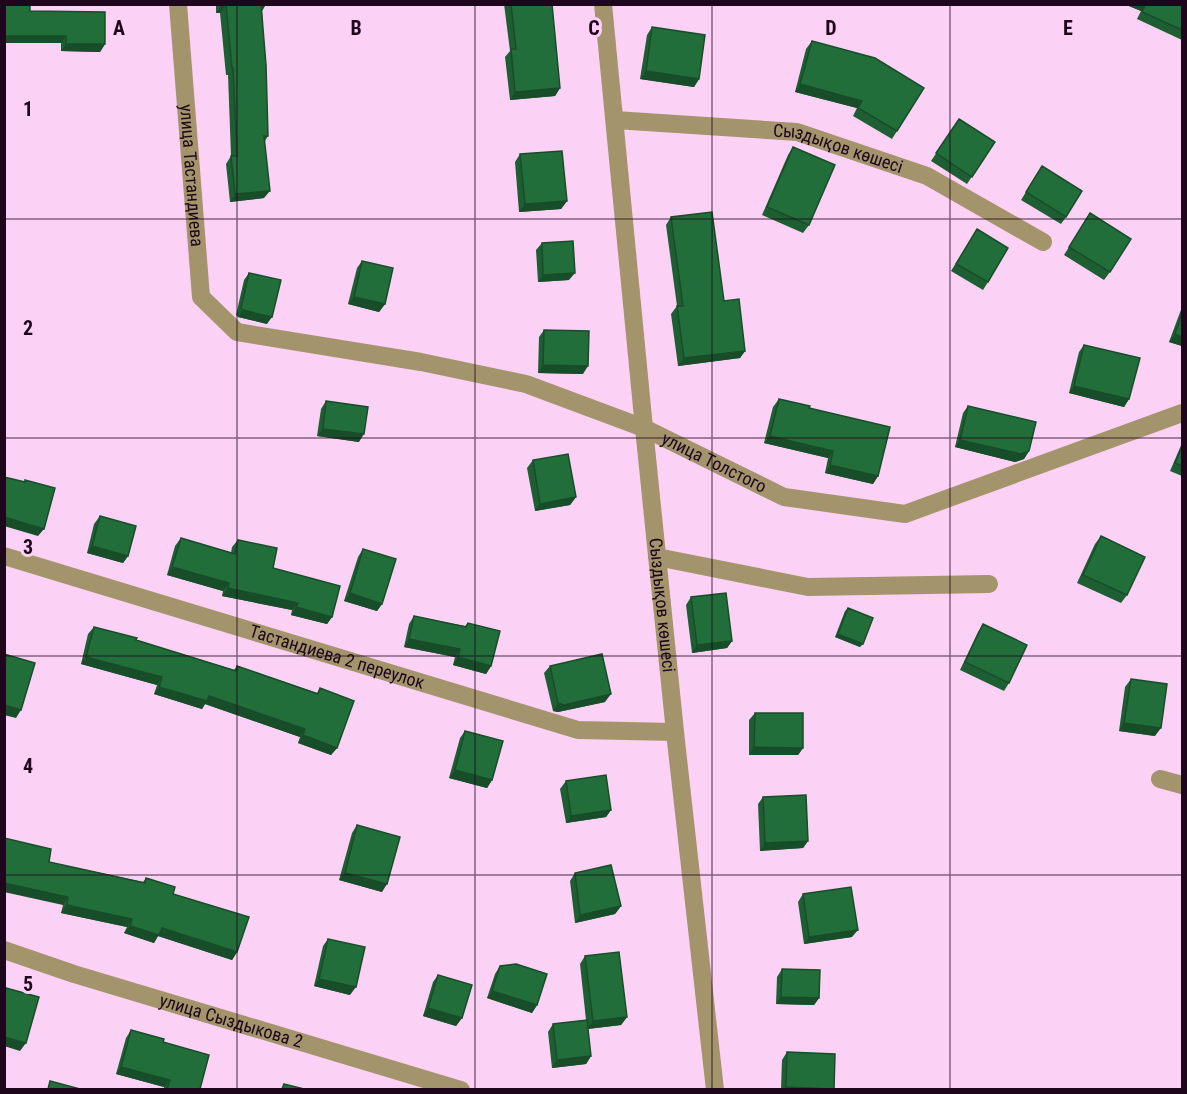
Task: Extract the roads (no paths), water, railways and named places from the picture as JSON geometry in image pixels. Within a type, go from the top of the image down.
[{"type":"street","name":"улица Тастандиева","points":[[178,4],[201,297],[237,332]]},
{"type":"street","name":"Сыздықов көшесі","points":[[603,4],[675,732],[715,1089]]},
{"type":"street","name":"Сыздықов көшесі","points":[[615,120],[797,132],[927,176],[1043,243]]},
{"type":"street","name":"улица Толстого","points":[[237,332],[421,362],[526,384],[644,428],[784,496],[904,514],[1182,413]]},
{"type":"street","name":"Тастандиева 2 переулок","points":[[4,556],[578,730],[675,732]]},
{"type":"street","points":[[657,557],[808,587],[989,584]]},
{"type":"street","points":[[1160,780],[1182,785]]},
{"type":"street","name":"улица Сыздыкова 2","points":[[4,950],[74,974],[461,1089]]}]
